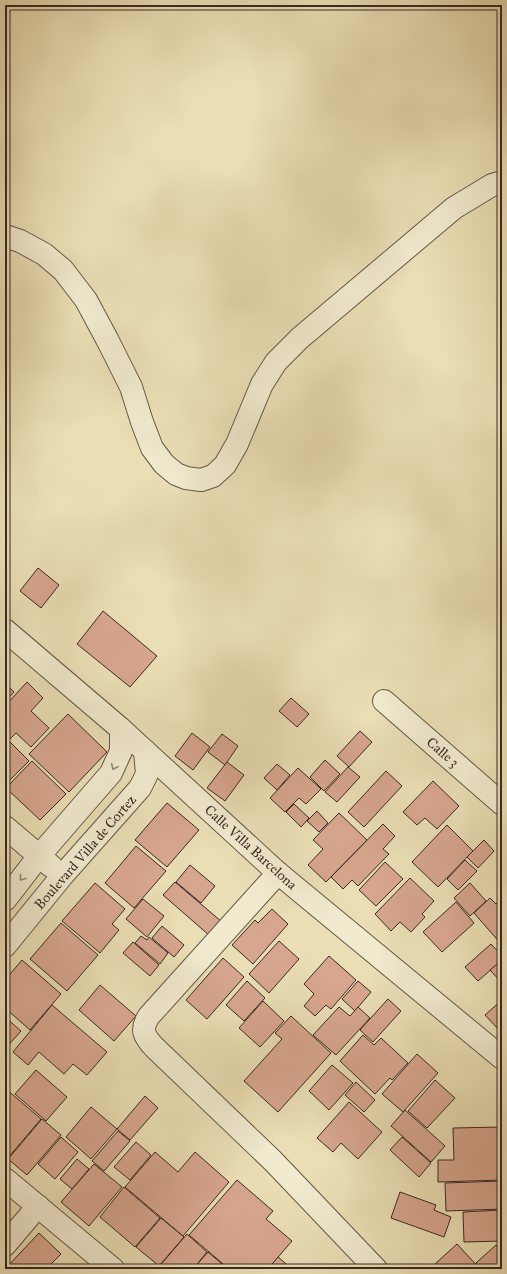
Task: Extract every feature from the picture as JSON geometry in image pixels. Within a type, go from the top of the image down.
[{"type":"street","points":[[5,236],[20,241],[44,254],[63,270],[86,300],[131,387],[152,448],[164,464],[176,474],[186,478],[201,480],[213,476],[224,465],[237,444],[262,384],[276,362],[300,338],[454,208],[492,185],[502,182]]},
{"type":"street","name":"Calle Villa Barcelona","points":[[5,630],[121,729],[278,873],[502,1058]]},
{"type":"street","name":"Calle 3","points":[[384,701],[502,804]]},
{"type":"street","points":[[5,900],[39,856],[111,773],[121,751],[121,729]]},
{"type":"street","name":"Boulevard Villa de Cortez","points":[[5,946],[62,876],[140,788],[147,774],[145,751]]},
{"type":"street","points":[[5,827],[62,876]]},
{"type":"street","points":[[278,873],[149,1016],[144,1024],[144,1031],[146,1039],[273,1161],[376,1269]]},
{"type":"street","points":[[5,1179],[113,1269]]},
{"type":"street","points":[[5,1246],[38,1206]]},
{"type":"building","points":[[38,568],[59,585],[41,608],[20,591]]},
{"type":"building","points":[[103,611],[157,656],[130,687],[77,644]]},
{"type":"building","points":[[27,682],[43,698],[31,711],[49,728],[31,747],[16,733],[10,739],[5,734],[5,706]]},
{"type":"building","points":[[5,683],[14,692],[5,702]]},
{"type":"building","points":[[291,698],[309,714],[297,727],[279,711]]},
{"type":"building","points":[[68,714],[107,752],[69,792],[29,754]]},
{"type":"building","points":[[360,731],[372,742],[349,767],[337,756]]},
{"type":"building","points":[[192,733],[210,747],[193,770],[175,756]]},
{"type":"building","points":[[222,734],[238,746],[225,765],[208,752]]},
{"type":"building","points":[[5,737],[29,761],[5,785]]},
{"type":"building","points":[[325,760],[340,774],[324,791],[310,777]]},
{"type":"building","points":[[32,761],[66,794],[40,820],[6,788]]},
{"type":"building","points":[[227,762],[244,775],[225,801],[207,788]]},
{"type":"building","points":[[277,764],[290,775],[277,790],[264,778]]},
{"type":"building","points":[[348,767],[360,777],[337,802],[325,792]]},
{"type":"building","points":[[298,768],[321,789],[306,804],[299,798],[285,812],[270,798]]},
{"type":"building","points":[[386,771],[402,786],[364,827],[348,812]]},
{"type":"building","points":[[433,781],[459,806],[437,829],[425,818],[417,825],[403,812]]},
{"type":"building","points":[[167,803],[199,830],[167,867],[135,840]]},
{"type":"building","points":[[294,804],[309,818],[301,827],[286,812]]},
{"type":"building","points":[[317,811],[328,823],[319,832],[307,821]]},
{"type":"building","points":[[339,813],[367,840],[326,882],[308,865],[323,849],[313,840]]},
{"type":"building","points":[[383,824],[395,836],[383,849],[389,854],[358,886],[352,880],[343,889],[331,877]]},
{"type":"building","points":[[447,825],[473,851],[438,887],[412,862]]},
{"type":"building","points":[[484,840],[494,851],[478,868],[467,857]]},
{"type":"building","points":[[136,846],[166,871],[134,908],[105,883]]},
{"type":"building","points":[[465,860],[477,871],[458,890],[447,879]]},
{"type":"building","points":[[385,862],[403,879],[376,906],[359,890]]},
{"type":"building","points":[[190,865],[215,886],[201,903],[176,882]]},
{"type":"building","points":[[410,878],[434,901],[422,914],[425,917],[411,932],[400,922],[391,931],[375,914]]},
{"type":"building","points":[[175,882],[222,922],[210,936],[163,895]]},
{"type":"building","points":[[95,883],[125,909],[112,924],[119,930],[100,953],[62,921]]},
{"type":"building","points":[[470,883],[486,901],[470,916],[454,898]]},
{"type":"building","points":[[490,898],[496,904],[502,899],[502,945],[474,913]]},
{"type":"building","points":[[143,899],[164,916],[147,937],[126,919]]},
{"type":"building","points":[[456,902],[474,923],[442,952],[423,932]]},
{"type":"building","points":[[272,909],[288,924],[253,964],[232,945],[255,920],[258,923]]},
{"type":"building","points":[[61,923],[98,955],[67,991],[30,959]]},
{"type":"building","points":[[162,926],[184,945],[174,957],[152,938]]},
{"type":"building","points":[[141,936],[147,940],[149,937],[168,953],[160,964],[135,943]]},
{"type":"building","points":[[279,941],[299,959],[269,993],[249,974]]},
{"type":"building","points":[[133,942],[159,965],[150,976],[123,953]]},
{"type":"building","points":[[491,944],[502,956],[502,960],[478,981],[465,967]]},
{"type":"building","points":[[329,956],[356,980],[331,1009],[326,1005],[315,1016],[304,1006],[314,994],[304,984]]},
{"type":"building","points":[[223,958],[244,977],[207,1019],[186,1000]]},
{"type":"building","points":[[22,960],[61,994],[30,1030],[5,1008],[5,980]]},
{"type":"building","points":[[502,960],[502,983],[490,970]]},
{"type":"building","points":[[247,981],[265,998],[244,1021],[226,1005]]},
{"type":"building","points":[[358,981],[371,992],[355,1011],[342,999]]},
{"type":"building","points":[[100,985],[136,1016],[114,1041],[79,1010]]},
{"type":"building","points":[[388,999],[401,1011],[373,1042],[360,1030]]},
{"type":"building","points":[[502,1000],[502,1031],[501,1032],[485,1015]]},
{"type":"building","points":[[263,1001],[284,1021],[260,1047],[239,1028]]},
{"type":"building","points":[[52,1005],[107,1052],[87,1075],[73,1064],[64,1074],[39,1052],[28,1065],[13,1052]]},
{"type":"building","points":[[339,1007],[350,1016],[358,1007],[370,1018],[336,1055],[313,1035]]},
{"type":"building","points":[[291,1016],[331,1053],[278,1112],[244,1081],[282,1039],[275,1033]]},
{"type":"building","points":[[5,1017],[21,1031],[5,1049]]},
{"type":"building","points":[[363,1035],[374,1045],[381,1038],[408,1063],[392,1080],[390,1078],[375,1094],[340,1061]]},
{"type":"building","points":[[417,1054],[438,1073],[403,1112],[382,1094]]},
{"type":"building","points":[[332,1065],[353,1083],[329,1110],[309,1091]]},
{"type":"building","points":[[36,1070],[67,1097],[46,1121],[15,1094]]},
{"type":"building","points":[[435,1080],[455,1098],[427,1128],[408,1111]]},
{"type":"building","points":[[356,1082],[375,1100],[364,1112],[345,1095]]},
{"type":"building","points":[[5,1088],[41,1119],[8,1158],[5,1155]]},
{"type":"building","points":[[145,1096],[158,1108],[130,1140],[117,1129]]},
{"type":"building","points":[[349,1102],[382,1132],[358,1159],[341,1143],[333,1152],[317,1138]]},
{"type":"building","points":[[91,1107],[117,1129],[91,1159],[66,1137]]},
{"type":"building","points":[[405,1110],[445,1146],[431,1162],[391,1126]]},
{"type":"building","points":[[42,1119],[61,1135],[27,1175],[8,1159]]},
{"type":"building","points":[[502,1127],[502,1180],[438,1182],[438,1160],[454,1160],[453,1128]]},
{"type":"building","points":[[118,1131],[130,1141],[104,1171],[92,1161]]},
{"type":"building","points":[[61,1137],[78,1152],[55,1179],[38,1164]]},
{"type":"building","points":[[402,1137],[431,1163],[419,1177],[390,1150]]},
{"type":"building","points":[[136,1142],[151,1155],[130,1180],[114,1167]]},
{"type":"building","points":[[155,1152],[178,1172],[195,1152],[229,1182],[183,1236],[125,1187]]},
{"type":"building","points":[[77,1159],[89,1169],[72,1189],[60,1179]]},
{"type":"building","points":[[94,1164],[122,1187],[89,1226],[61,1202]]},
{"type":"building","points":[[237,1180],[273,1211],[266,1219],[292,1241],[268,1269],[229,1269],[189,1235]]},
{"type":"building","points":[[502,1181],[502,1209],[446,1211],[445,1183]]},
{"type":"building","points":[[124,1187],[160,1218],[135,1247],[100,1217]]},
{"type":"building","points":[[400,1192],[436,1205],[434,1210],[451,1217],[444,1237],[391,1218]]},
{"type":"building","points":[[502,1210],[502,1241],[464,1242],[463,1212]]},
{"type":"building","points":[[161,1218],[184,1237],[159,1266],[136,1247]]},
{"type":"building","points":[[39,1233],[61,1254],[46,1269],[5,1269]]},
{"type":"building","points":[[187,1234],[207,1252],[193,1269],[157,1269]]},
{"type":"building","points":[[457,1244],[480,1269],[439,1269],[435,1264]]},
{"type":"building","points":[[496,1245],[502,1252],[502,1269],[481,1269],[476,1263]]},
{"type":"building","points":[[208,1252],[228,1269],[193,1269]]},
{"type":"building","points":[[278,1257],[292,1269],[268,1269]]}]
